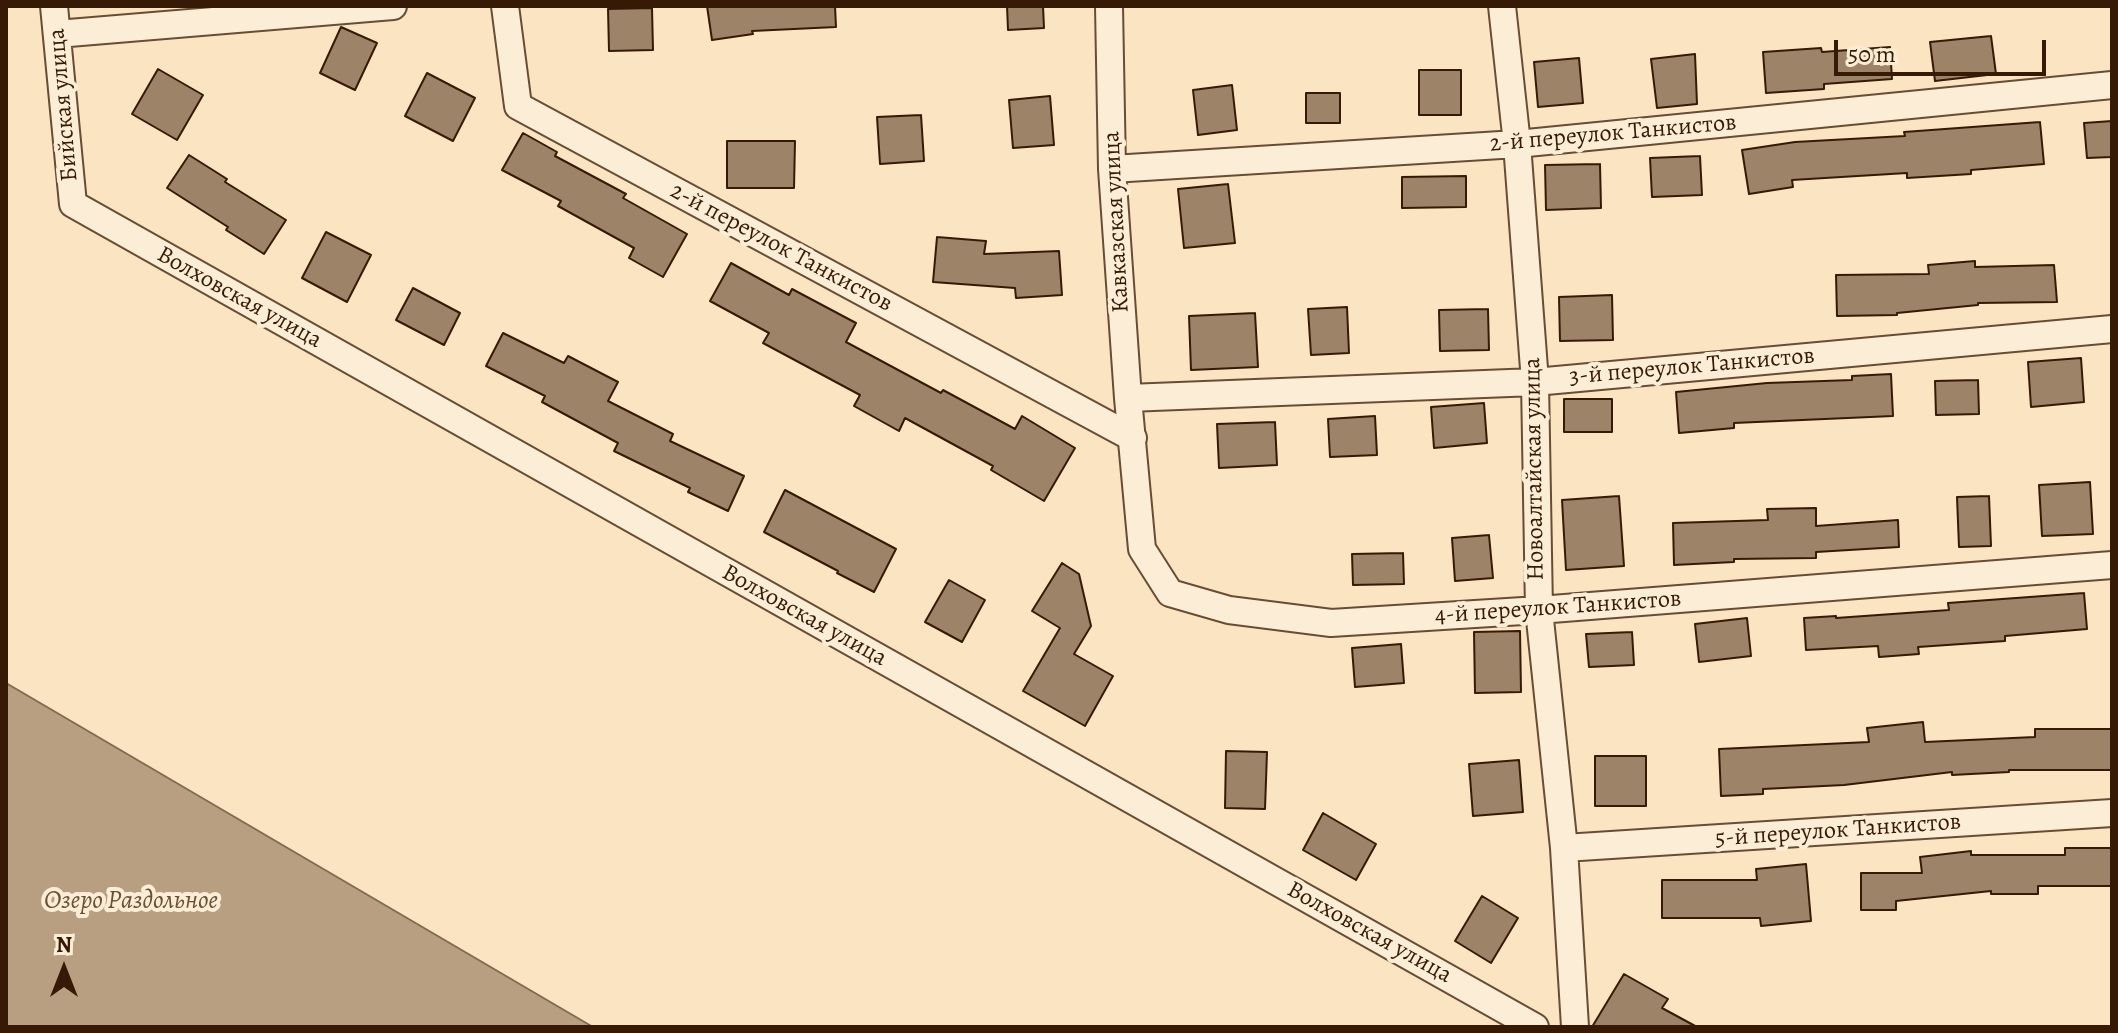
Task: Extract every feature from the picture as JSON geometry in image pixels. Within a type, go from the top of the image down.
[{"type":"street","name":"Бийская улица","points":[[54,6],[73,204]]},
{"type":"street","points":[[57,34],[393,6]]},
{"type":"street","name":"2-й переулок Танкистов","points":[[505,6],[518,106],[1133,438]]},
{"type":"street","name":"Кавказская улица","points":[[1109,6],[1112,169],[1133,438]]},
{"type":"street","name":"Новоалтайская улица","points":[[1502,6],[1517,144],[1535,382],[1539,610],[1564,848],[1575,1027]]},
{"type":"street","name":"2-й переулок Танкистов","points":[[1112,169],[1517,144],[2112,85]]},
{"type":"street","name":"Волховская улица","points":[[73,204],[1535,1027]]},
{"type":"street","name":"3-й переулок Танкистов","points":[[1128,398],[1535,382],[2112,329]]},
{"type":"street","name":"4-й переулок Танкистов","points":[[1133,438],[1142,549],[1170,593],[1229,610],[1331,623],[1539,610],[2112,565]]},
{"type":"street","name":"5-й переулок Танкистов","points":[[1564,848],[2112,813]]},
{"type":"water","name":"Озеро Раздольное","points":[[6,683],[593,1027],[6,1027]]},
{"type":"building","points":[[707,6],[835,6],[836,27],[752,31],[753,34],[712,40]]},
{"type":"building","points":[[1007,6],[1043,6],[1044,28],[1008,30]]},
{"type":"building","points":[[652,8],[653,50],[609,51],[608,9]]},
{"type":"building","points":[[341,27],[377,43],[355,90],[320,73]]},
{"type":"building","points":[[1991,36],[1996,74],[1935,81],[1930,42]]},
{"type":"building","points":[[1890,47],[1892,79],[1824,84],[1824,89],[1766,93],[1763,52]]},
{"type":"building","points":[[1695,54],[1697,104],[1657,108],[1651,59]]},
{"type":"building","points":[[1579,58],[1583,103],[1538,107],[1534,62]]},
{"type":"building","points":[[158,69],[203,95],[177,140],[132,114]]},
{"type":"building","points":[[1419,70],[1461,70],[1461,115],[1419,115]]},
{"type":"building","points":[[427,73],[475,98],[453,141],[405,116]]},
{"type":"building","points":[[1232,85],[1237,130],[1198,135],[1193,90]]},
{"type":"building","points":[[1306,93],[1340,93],[1340,123],[1306,123]]},
{"type":"building","points":[[1050,96],[1054,145],[1013,148],[1009,100]]},
{"type":"building","points":[[921,115],[924,161],[880,164],[877,117]]},
{"type":"building","points":[[2112,121],[2112,157],[2087,158],[2084,123]]},
{"type":"building","points":[[2040,122],[2044,164],[1971,170],[1971,174],[1907,178],[1907,173],[1792,180],[1793,187],[1749,194],[1742,150],[1795,142],[1905,136],[1904,132]]},
{"type":"building","points":[[523,133],[557,152],[555,156],[626,194],[623,198],[687,234],[663,277],[629,258],[634,248],[558,206],[561,201],[502,170]]},
{"type":"building","points":[[727,141],[795,141],[794,188],[727,188]]},
{"type":"building","points":[[189,155],[286,220],[264,254],[167,188]]},
{"type":"building","points":[[1700,156],[1702,195],[1652,197],[1650,158]]},
{"type":"building","points":[[1600,164],[1601,208],[1546,210],[1545,165]]},
{"type":"building","points":[[1466,176],[1466,207],[1402,208],[1402,177]]},
{"type":"building","points":[[1228,184],[1235,243],[1184,248],[1178,189]]},
{"type":"building","points":[[326,232],[371,255],[347,302],[302,278]]},
{"type":"building","points":[[937,237],[986,241],[984,254],[1059,251],[1062,295],[1016,298],[1015,288],[933,282]]},
{"type":"building","points":[[1975,261],[1975,267],[2054,265],[2057,302],[1978,303],[1897,315],[1837,316],[1836,275],[1929,274],[1928,265]]},
{"type":"building","points":[[731,263],[789,295],[792,289],[856,323],[846,342],[1015,429],[1022,416],[1075,448],[1044,501],[991,470],[993,466],[905,418],[899,431],[854,406],[860,395],[763,343],[769,333],[710,301]]},
{"type":"building","points":[[413,288],[460,313],[444,345],[396,320]]},
{"type":"building","points":[[1612,295],[1613,340],[1560,341],[1559,297]]},
{"type":"building","points":[[1347,307],[1349,353],[1311,355],[1308,309]]},
{"type":"building","points":[[1488,309],[1489,350],[1440,351],[1439,310]]},
{"type":"building","points":[[1255,313],[1258,367],[1191,370],[1189,316]]},
{"type":"building","points":[[503,333],[564,363],[568,356],[618,382],[608,401],[673,434],[670,441],[744,476],[728,511],[688,492],[690,488],[614,451],[618,443],[542,402],[545,396],[486,366]]},
{"type":"building","points":[[2081,358],[2084,402],[2031,407],[2028,362]]},
{"type":"building","points":[[1891,374],[1893,416],[1734,423],[1734,428],[1679,433],[1676,392],[1767,383],[1852,380],[1852,376]]},
{"type":"building","points":[[1978,380],[1979,414],[1936,415],[1935,381]]},
{"type":"building","points":[[1564,399],[1612,399],[1612,432],[1564,432]]},
{"type":"building","points":[[1484,403],[1487,443],[1434,448],[1431,407]]},
{"type":"building","points":[[1375,416],[1377,455],[1330,457],[1328,419]]},
{"type":"building","points":[[1275,422],[1277,465],[1219,468],[1217,424]]},
{"type":"building","points":[[2090,482],[2093,534],[2042,536],[2039,485]]},
{"type":"building","points":[[785,490],[896,549],[874,592],[764,532]]},
{"type":"building","points":[[1619,496],[1624,566],[1566,570],[1562,500]]},
{"type":"building","points":[[1989,496],[1991,546],[1959,547],[1957,497]]},
{"type":"building","points":[[1816,508],[1816,526],[1898,520],[1899,547],[1816,552],[1816,558],[1734,559],[1734,562],[1674,565],[1673,523],[1768,520],[1767,509]]},
{"type":"building","points":[[1489,535],[1493,578],[1455,581],[1452,538]]},
{"type":"building","points":[[1403,553],[1404,584],[1353,585],[1352,554]]},
{"type":"building","points":[[1062,563],[1079,574],[1091,626],[1074,654],[1113,676],[1085,726],[1023,691],[1060,628],[1032,611]]},
{"type":"building","points":[[949,580],[985,600],[962,642],[925,622]]},
{"type":"building","points":[[2084,593],[2087,629],[2005,636],[2005,641],[1918,647],[1919,654],[1879,657],[1878,646],[1806,650],[1804,618],[1949,610],[1948,603]]},
{"type":"building","points":[[1747,618],[1751,656],[1699,662],[1695,624]]},
{"type":"building","points":[[1520,631],[1521,692],[1475,693],[1474,632]]},
{"type":"building","points":[[1632,632],[1634,665],[1589,667],[1586,634]]},
{"type":"building","points":[[1401,644],[1404,683],[1355,687],[1352,648]]},
{"type":"building","points":[[1923,722],[1925,742],[2035,737],[2035,729],[2112,729],[2112,770],[2009,770],[1952,775],[1952,772],[1844,785],[1763,789],[1763,794],[1721,796],[1719,749],[1869,742],[1867,728]]},
{"type":"building","points":[[1226,751],[1267,752],[1265,809],[1225,808]]},
{"type":"building","points":[[1595,756],[1646,756],[1646,806],[1595,806]]},
{"type":"building","points":[[1519,760],[1523,812],[1473,816],[1469,764]]},
{"type":"building","points":[[1323,813],[1376,844],[1356,880],[1303,850]]},
{"type":"building","points":[[2065,848],[2112,848],[2112,886],[2038,886],[2038,894],[1991,894],[1991,891],[1896,901],[1896,910],[1861,910],[1861,873],[1922,873],[1920,857],[1971,851],[1971,855],[2065,855]]},
{"type":"building","points":[[1806,864],[1811,921],[1761,926],[1760,918],[1662,918],[1662,880],[1757,880],[1756,869]]},
{"type":"building","points":[[1482,896],[1518,918],[1491,963],[1455,941]]},
{"type":"building","points":[[1624,974],[1668,999],[1662,1008],[1697,1027],[1592,1027]]}]
